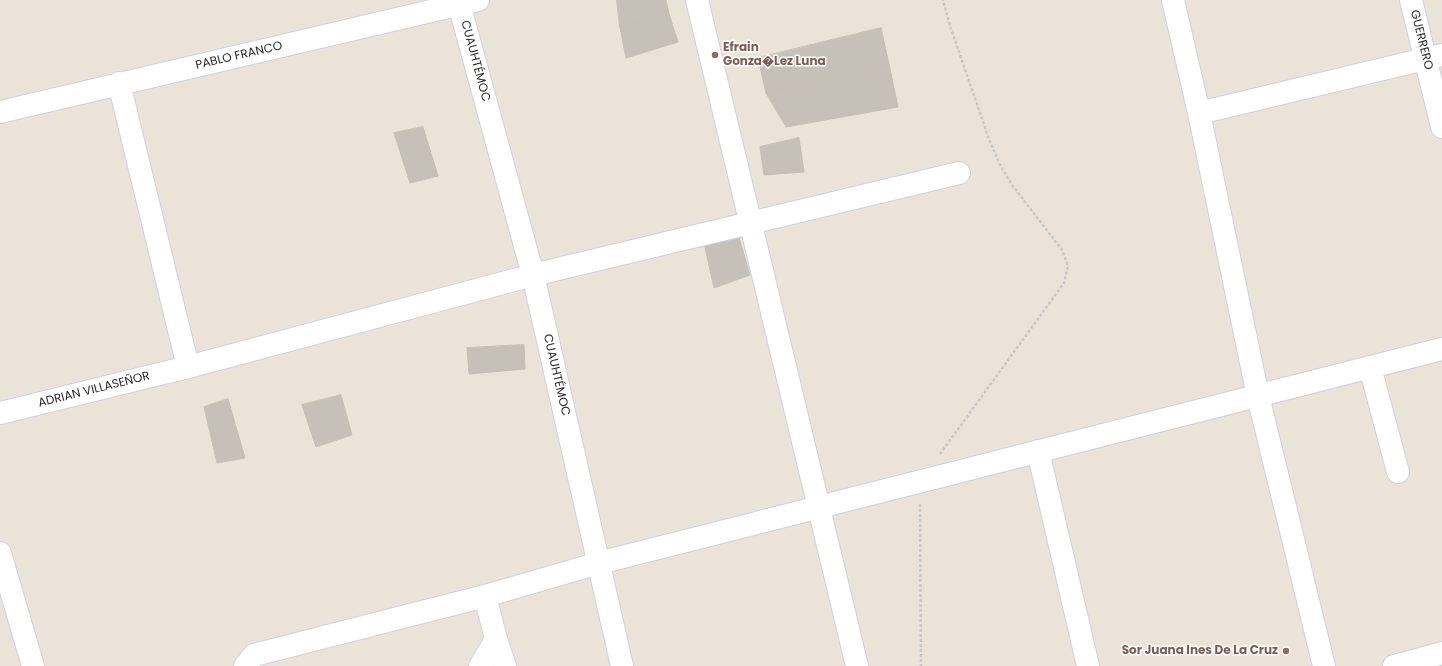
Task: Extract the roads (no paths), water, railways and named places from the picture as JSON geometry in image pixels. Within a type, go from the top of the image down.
[{"type":"street","points":[[698,0],[857,666]]},
{"type":"street","points":[[1173,0],[1199,113],[1258,396],[1324,666]]},
{"type":"street","name":"GUERRERO","points":[[1411,0],[1434,57],[1442,127]]},
{"type":"street","name":"PABLO FRANCO","points":[[0,112],[465,2]]},
{"type":"street","name":"CUAUHTÉMOC","points":[[465,2],[533,275],[622,666]]},
{"type":"street","points":[[1199,113],[1434,57]]},
{"type":"street","points":[[119,83],[188,367]]},
{"type":"street","name":"ADRIAN VILLASEÑOR","points":[[0,413],[188,367],[533,275],[959,173]]},
{"type":"street","points":[[245,666],[254,655],[485,596],[599,563],[1442,349]]},
{"type":"street","points":[[1370,367],[1398,472]]},
{"type":"street","points":[[1038,451],[1088,666]]},
{"type":"street","points":[[0,552],[33,666]]},
{"type":"street","points":[[485,596],[496,639],[505,666]]},
{"type":"street","points":[[480,666],[496,639]]},
{"type":"street","points":[[1394,666],[1442,653]]},
{"type":"place","name":"Efrain Gonza�Lez Luna","points":[[715,55]]},
{"type":"place","name":"Sor Juana Ines De La Cruz","points":[[1286,651]]}]
